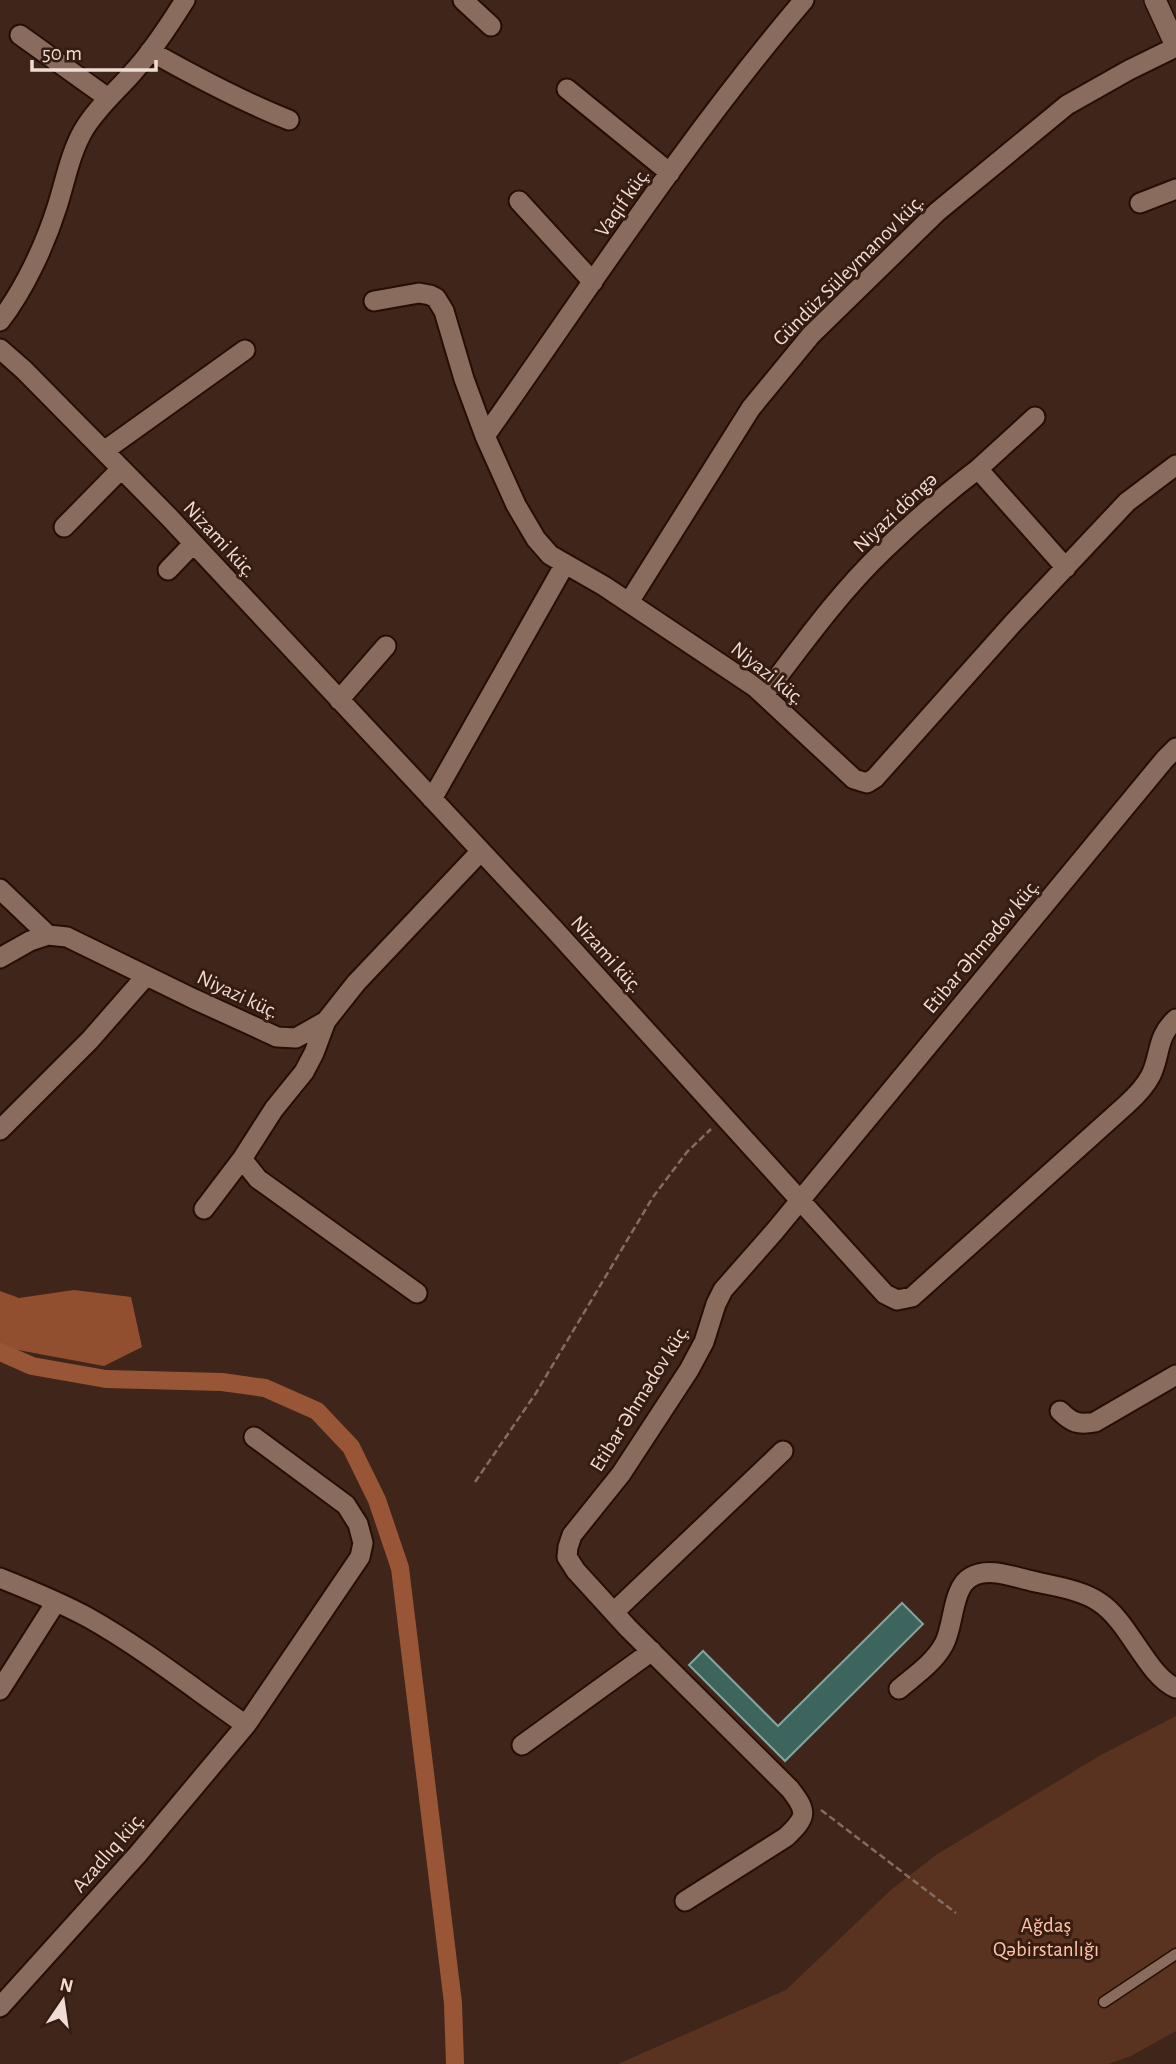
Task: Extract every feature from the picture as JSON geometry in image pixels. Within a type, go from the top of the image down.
[{"type":"street","points":[[0,321],[37,256],[83,130],[150,51],[185,0]]},
{"type":"street","points":[[463,0],[491,26]]},
{"type":"street","name":"Vaqif küç.","points":[[485,436],[670,173],[772,37],[804,0]]},
{"type":"street","points":[[1155,0],[1176,47]]},
{"type":"street","points":[[20,35],[108,98]]},
{"type":"street","name":"Gündüz Süleymanov küç.","points":[[629,602],[751,408],[811,335],[937,212],[1068,105],[1176,47]]},
{"type":"street","points":[[150,51],[237,99],[289,120]]},
{"type":"street","points":[[567,89],[670,173]]},
{"type":"street","points":[[1140,203],[1176,189]]},
{"type":"street","points":[[519,201],[593,282]]},
{"type":"street","name":"Niyazi küç.","points":[[374,301],[419,293],[436,298],[444,311],[464,379],[485,436],[516,505],[536,539],[550,555],[629,602],[755,687],[855,779],[867,783],[875,778],[1014,622],[1127,502],[1176,465]]},
{"type":"street","name":"Nizami küç.","points":[[0,349],[104,451],[339,699],[885,1294],[897,1300],[912,1297],[1143,1088],[1152,1073],[1158,1045],[1169,1025],[1176,1019]]},
{"type":"street","points":[[104,451],[245,351]]},
{"type":"street","name":"Niyazi döngə","points":[[764,695],[834,604],[883,551],[1035,417]]},
{"type":"street","points":[[64,527],[121,469]]},
{"type":"street","points":[[978,469],[1066,568]]},
{"type":"street","points":[[168,570],[193,544]]},
{"type":"street","points":[[432,799],[565,564]]},
{"type":"street","points":[[339,699],[386,646]]},
{"type":"street","name":"Etibar Əhmədov küç.","points":[[801,1804],[790,1789],[576,1571],[567,1557],[572,1535],[621,1474],[689,1370],[704,1342],[723,1290],[1176,748]]},
{"type":"street","name":"Niyazi küç.","points":[[48,935],[67,937],[278,1037],[296,1038],[326,1021],[342,998],[481,851]]},
{"type":"street","points":[[0,889],[48,935],[30,941],[0,958]]},
{"type":"street","points":[[0,1130],[97,1032],[146,976]]},
{"type":"street","points":[[204,1209],[242,1159],[274,1109],[304,1072],[326,1021]]},
{"type":"street","points":[[242,1159],[258,1179],[416,1293]]},
{"type":"street","points":[[1060,1411],[1075,1424],[1095,1422],[1176,1375]]},
{"type":"street","name":"Azadlıq küç.","points":[[0,2007],[138,1854],[246,1724],[360,1557],[363,1543],[358,1524],[346,1505],[254,1437]]},
{"type":"street","points":[[614,1612],[783,1451]]},
{"type":"street","points":[[899,1689],[936,1656],[945,1643],[960,1587],[971,1577],[985,1573],[1002,1574],[1088,1595],[1101,1602],[1115,1616],[1163,1681],[1176,1688]]},
{"type":"street","points":[[0,1578],[88,1618],[246,1724]]},
{"type":"street","points":[[0,1690],[56,1602]]},
{"type":"street","points":[[522,1745],[652,1651]]},
{"type":"street","points":[[685,1901],[786,1837],[800,1824],[803,1813],[801,1804]]},
{"type":"lane","points":[[1104,2002],[1176,1954]]},
{"type":"path","points":[[475,1482],[536,1393],[653,1197],[687,1152],[723,1117]]},
{"type":"path","points":[[801,1804],[822,1810],[839,1821],[956,1913]]},
{"type":"green space","name":"Ağdaş Qəbirstanlığı","points":[[1176,1716],[1176,2031],[1131,2056],[1108,2064],[618,2064],[786,1990],[892,1889],[936,1855],[1101,1755]]},
{"type":"shaded area","points":[[74,1290],[131,1297],[142,1347],[104,1366],[18,1350],[0,1358],[0,1291],[19,1298]]},
{"type":"building","points":[[902,1603],[923,1624],[785,1761],[689,1665],[703,1651],[778,1726]]},
{"type":"waterway","points":[[0,1352],[32,1366],[106,1379],[222,1382],[265,1388],[317,1411],[351,1447],[377,1500],[400,1568],[453,2003],[455,2064]]}]
